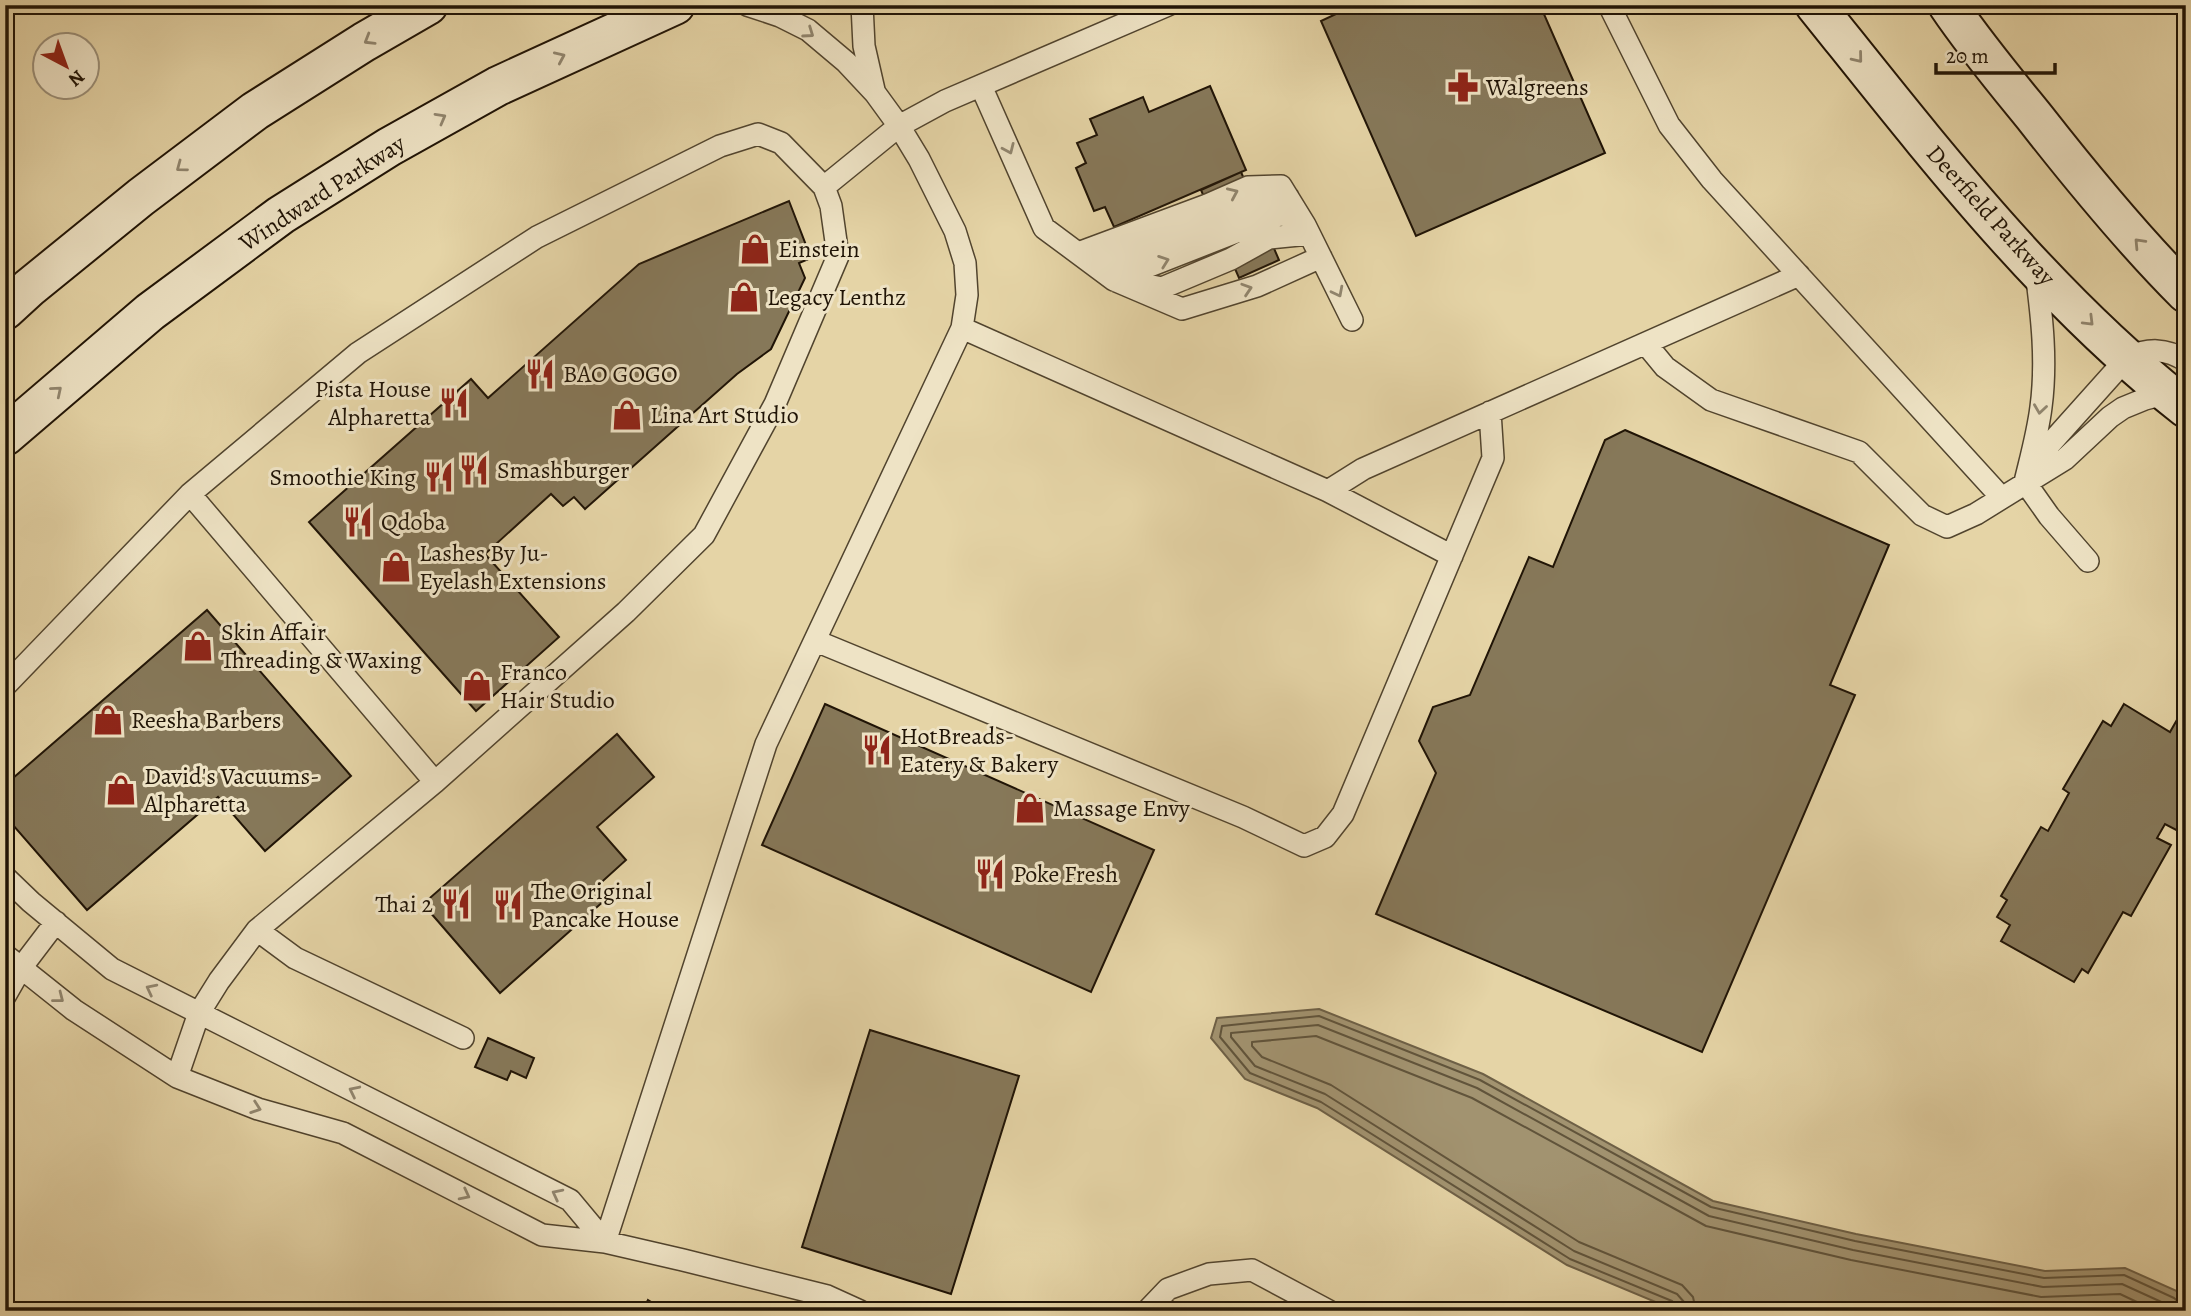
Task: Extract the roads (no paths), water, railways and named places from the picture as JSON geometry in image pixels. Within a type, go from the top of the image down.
[{"type":"main road","points":[[5,310],[141,197],[255,111],[428,5]]},
{"type":"main road","name":"Windward Parkway","points":[[5,436],[150,312],[281,215],[389,147],[498,86],[675,5]]},
{"type":"main road","name":"Deerfield Parkway","points":[[1815,5],[1968,194],[2035,268],[2127,358],[2180,388]]},
{"type":"main road","points":[[1948,5],[1970,37],[2072,165],[2186,293]]},
{"type":"lane","points":[[605,1242],[766,744],[962,328],[967,295],[965,263],[955,231],[919,159],[875,93],[846,62],[808,30],[780,16],[747,5]]},
{"type":"lane","points":[[862,5],[864,46],[875,93]]},
{"type":"lane","points":[[824,187],[899,127],[945,101],[1168,5]]},
{"type":"lane","points":[[1609,5],[1669,125],[1712,180],[2001,497]]},
{"type":"lane","points":[[981,86],[1044,228],[1114,280],[1182,309],[1257,286],[1321,257]]},
{"type":"lane","points":[[5,686],[190,494],[358,353],[537,237],[720,146],[758,134],[781,143],[824,187],[831,206],[838,256],[775,404],[704,535],[626,612],[435,782],[257,930],[199,1013],[177,1077]]},
{"type":"lane","points":[[1086,259],[1248,187],[1281,186],[1307,229],[1352,320]]},
{"type":"lane","points":[[1114,280],[1282,214],[1307,229]]},
{"type":"lane","points":[[2035,268],[2043,326],[2044,370],[2041,408],[2025,482],[2049,516],[2088,561]]},
{"type":"lane","points":[[1328,491],[1363,468],[1799,275]]},
{"type":"lane","points":[[962,328],[1328,491],[1452,556]]},
{"type":"lane","points":[[1646,344],[1665,367],[1711,400],[1859,452],[1922,514],[1947,527],[1976,514],[2066,459],[2123,408],[2180,388]]},
{"type":"lane","points":[[2025,482],[2050,444],[2127,358]]},
{"type":"lane","points":[[816,641],[1243,817],[1304,846],[1325,837],[1343,814],[1493,458],[1490,412]]},
{"type":"lane","points":[[190,494],[435,782]]},
{"type":"lane","points":[[5,877],[112,969],[570,1200],[605,1242]]},
{"type":"lane","points":[[5,996],[13,962],[56,922]]},
{"type":"lane","points":[[257,930],[295,958],[463,1038]]},
{"type":"lane","points":[[13,962],[74,1010],[177,1077],[258,1109],[343,1133],[542,1235],[605,1242],[827,1296],[860,1311]]},
{"type":"lane","points":[[1147,1311],[1168,1289],[1209,1273],[1252,1270],[1329,1311]]},
{"type":"water","points":[[1319,1009],[1483,1074],[1713,1201],[1856,1234],[2045,1271],[2125,1268],[2179,1292],[2186,1301],[2186,1311],[1677,1311],[1567,1265],[1317,1108],[1245,1079],[1211,1038],[1217,1018]]},
{"type":"place","name":"Walgreens","points":[[1463,87]]},
{"type":"place","name":"Einstein","points":[[755,249]]},
{"type":"place","name":"Legacy Lenthz","points":[[744,297]]},
{"type":"place","name":"BAO GOGO","points":[[540,374]]},
{"type":"place","name":"Pista House Alpharetta","points":[[454,403]]},
{"type":"place","name":"Lina Art Studio","points":[[627,415]]},
{"type":"place","name":"Smashburger","points":[[474,470]]},
{"type":"place","name":"Smoothie King","points":[[439,477]]},
{"type":"place","name":"Qdoba","points":[[358,522]]},
{"type":"place","name":"Lashes By Ju- Eyelash Extensions","points":[[396,567]]},
{"type":"place","name":"Skin Affair Threading & Waxing","points":[[198,646]]},
{"type":"place","name":"Franco Hair Studio","points":[[477,686]]},
{"type":"place","name":"Reesha Barbers","points":[[108,720]]},
{"type":"place","name":"HotBreads- Eatery & Bakery","points":[[877,750]]},
{"type":"place","name":"David's Vacuums- Alpharetta","points":[[121,790]]},
{"type":"place","name":"Massage Envy","points":[[1030,808]]},
{"type":"place","name":"Poke Fresh","points":[[990,874]]},
{"type":"place","name":"Thai 2","points":[[456,904]]},
{"type":"place","name":"The Original Pancake House","points":[[508,905]]}]
